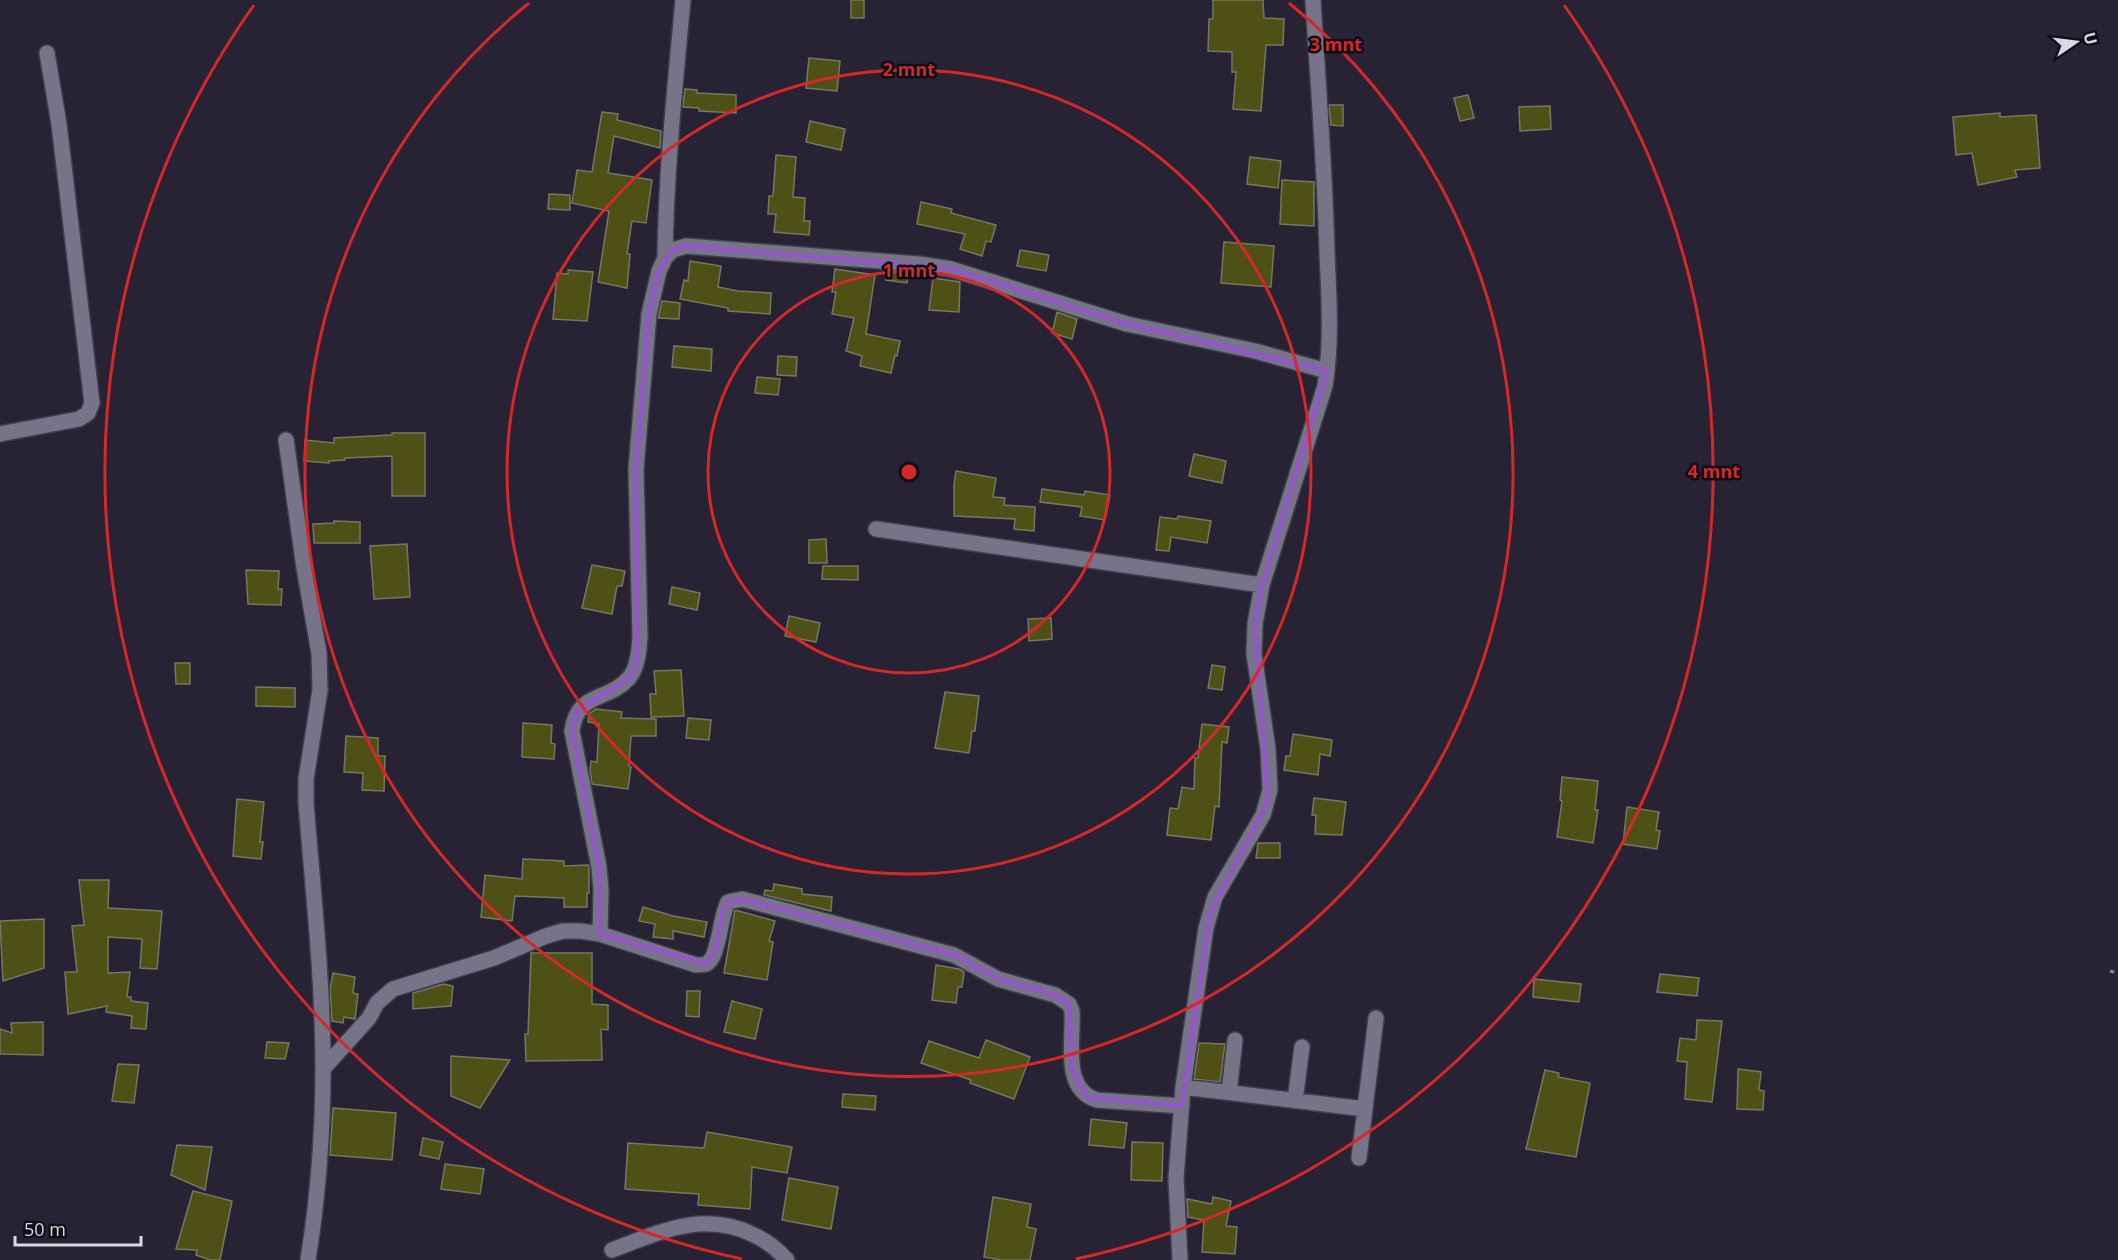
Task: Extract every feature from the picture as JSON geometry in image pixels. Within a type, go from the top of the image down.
[{"type":"street","points":[[665,258],[669,158],[683,0]]},
{"type":"street","points":[[1180,1260],[1176,1178],[1183,1087],[1204,936],[1215,897],[1263,815],[1270,790],[1268,749],[1254,654],[1255,624],[1262,585],[1325,386],[1327,371],[1330,338],[1327,228],[1313,0]]},
{"type":"street","points":[[0,434],[79,419],[88,412],[92,403],[59,124],[47,53]]},
{"type":"street","points":[[600,934],[599,867],[572,730],[577,711],[585,703],[616,688],[629,678],[637,663],[640,637],[636,469],[649,314],[658,271],[665,258],[673,250],[686,246],[919,264],[951,269],[1127,324],[1256,351],[1327,371]]},
{"type":"street","points":[[286,440],[304,568],[319,653],[320,690],[306,779],[317,924],[323,1069],[321,1134],[308,1260]]},
{"type":"street","points":[[876,529],[1262,585]]},
{"type":"street","points":[[323,1069],[369,1018],[377,1002],[393,989],[494,958],[563,931],[600,934],[696,965],[706,964],[712,960],[715,951],[724,909],[728,902],[742,899],[954,955],[998,979],[1055,995],[1069,1004],[1073,1021],[1072,1069],[1080,1091],[1087,1097],[1097,1100],[1182,1106]]},
{"type":"street","points":[[1359,1158],[1376,1018]]},
{"type":"street","points":[[1229,1092],[1235,1040]]},
{"type":"street","points":[[1295,1100],[1302,1047]]},
{"type":"street","points":[[1183,1087],[1365,1109]]},
{"type":"street","points":[[612,1250],[683,1225],[702,1222],[725,1224],[745,1230],[775,1247],[787,1260]]},
{"type":"path","points":[[2110,971],[2118,973]]},
{"type":"highlighted area","points":[[686,246],[951,269],[1127,324],[1327,371],[1262,585],[1255,624],[1268,802],[1210,913],[1182,1106],[1087,1097],[1072,1069],[1069,1004],[1055,995],[998,979],[954,955],[742,899],[728,902],[724,909],[715,951],[706,964],[600,934],[599,867],[572,731],[577,711],[629,678],[637,662],[636,469],[649,314],[659,271],[673,250]]},
{"type":"building","points":[[851,0],[864,0],[864,18],[851,18]]},
{"type":"building","points":[[1213,0],[1263,0],[1264,18],[1284,19],[1283,45],[1266,45],[1261,111],[1233,109],[1236,72],[1232,72],[1232,52],[1208,51],[1209,19],[1213,19]]},
{"type":"building","points":[[809,58],[840,61],[837,91],[806,88]]},
{"type":"building","points":[[685,89],[697,90],[697,93],[736,95],[736,113],[699,111],[699,108],[683,107]]},
{"type":"building","points":[[1468,95],[1474,118],[1460,121],[1454,98]]},
{"type":"building","points":[[1329,105],[1343,105],[1343,126],[1331,125]]},
{"type":"building","points":[[1550,106],[1551,129],[1520,131],[1519,107]]},
{"type":"building","points":[[602,112],[618,114],[617,120],[661,131],[660,148],[614,136],[608,173],[652,180],[646,223],[632,221],[627,254],[630,254],[627,288],[598,282],[609,211],[572,203],[577,170],[592,172]]},
{"type":"building","points":[[2000,113],[2000,117],[2036,115],[2040,168],[2015,170],[2017,177],[1978,185],[1972,153],[1956,155],[1953,117]]},
{"type":"building","points":[[810,121],[845,129],[841,150],[806,142]]},
{"type":"building","points":[[776,155],[796,157],[793,197],[805,198],[804,221],[810,221],[809,235],[774,232],[776,214],[768,214],[769,196],[773,196]]},
{"type":"building","points":[[1250,157],[1281,161],[1278,188],[1247,184]]},
{"type":"building","points":[[1282,180],[1314,182],[1314,226],[1280,224]]},
{"type":"building","points":[[549,194],[570,195],[570,210],[548,209]]},
{"type":"building","points":[[921,202],[952,209],[951,213],[996,225],[991,242],[986,241],[982,256],[960,249],[965,234],[917,224]]},
{"type":"building","points":[[1224,242],[1274,246],[1271,287],[1221,283]]},
{"type":"building","points":[[1020,250],[1049,255],[1046,271],[1017,266]]},
{"type":"building","points":[[690,261],[721,266],[718,287],[771,293],[770,314],[728,311],[728,308],[680,299],[684,280],[688,281]]},
{"type":"building","points":[[835,269],[875,275],[866,334],[900,341],[891,373],[860,366],[862,356],[846,351],[854,318],[832,314],[836,292],[832,292]]},
{"type":"building","points":[[568,270],[593,272],[587,321],[553,319],[557,273],[568,274]]},
{"type":"building","points":[[887,271],[908,273],[907,283],[886,280]]},
{"type":"building","points":[[933,278],[960,282],[959,312],[929,310]]},
{"type":"building","points":[[662,301],[680,303],[679,319],[658,318]]},
{"type":"building","points":[[1057,312],[1077,319],[1072,339],[1052,333]]},
{"type":"building","points":[[674,346],[712,349],[711,371],[672,367]]},
{"type":"building","points":[[778,356],[797,357],[796,376],[777,375]]},
{"type":"building","points":[[757,377],[780,379],[778,395],[755,393]]},
{"type":"building","points":[[392,433],[425,433],[425,496],[392,496],[392,456],[345,458],[345,460],[329,461],[329,463],[304,461],[305,440],[334,443],[334,438],[392,435]]},
{"type":"building","points":[[1194,454],[1226,461],[1222,483],[1189,476]]},
{"type":"building","points":[[956,471],[996,478],[993,497],[1005,498],[1004,505],[1035,507],[1034,531],[1014,529],[1015,519],[954,516]]},
{"type":"building","points":[[1042,489],[1084,495],[1085,491],[1110,495],[1105,520],[1080,516],[1082,507],[1040,502]]},
{"type":"building","points":[[1178,516],[1211,521],[1207,543],[1171,537],[1169,551],[1156,550],[1160,517],[1177,519]]},
{"type":"building","points":[[334,521],[360,522],[360,543],[314,543],[313,524],[334,523]]},
{"type":"building","points":[[826,539],[827,563],[809,563],[809,540]]},
{"type":"building","points":[[407,544],[410,597],[374,599],[370,546]]},
{"type":"building","points":[[592,565],[625,571],[622,586],[617,586],[612,614],[582,608]]},
{"type":"building","points":[[823,566],[858,566],[858,580],[822,579]]},
{"type":"building","points":[[246,570],[279,571],[278,589],[282,589],[281,605],[248,604]]},
{"type":"building","points":[[672,587],[700,593],[697,610],[669,604]]},
{"type":"building","points":[[789,616],[820,623],[816,642],[785,636]]},
{"type":"building","points":[[1051,618],[1052,639],[1029,641],[1028,619]]},
{"type":"building","points":[[175,663],[190,663],[190,684],[176,684]]},
{"type":"building","points":[[1212,665],[1225,667],[1222,690],[1208,688]]},
{"type":"building","points":[[681,670],[684,716],[651,717],[650,694],[656,694],[654,671]]},
{"type":"building","points":[[256,687],[295,688],[295,707],[256,706]]},
{"type":"building","points":[[945,692],[979,696],[975,731],[972,731],[969,753],[935,748]]},
{"type":"building","points":[[596,709],[622,712],[621,718],[656,719],[656,736],[631,736],[628,789],[592,784],[591,761],[597,762],[599,724],[588,722],[589,714]]},
{"type":"building","points":[[688,718],[711,720],[709,740],[686,738]]},
{"type":"building","points":[[523,723],[552,725],[551,743],[555,744],[554,759],[522,757]]},
{"type":"building","points":[[1202,724],[1229,727],[1227,743],[1222,742],[1219,807],[1215,806],[1211,840],[1167,835],[1170,808],[1178,809],[1182,787],[1194,789],[1195,758],[1198,758]]},
{"type":"building","points":[[1293,734],[1332,740],[1330,756],[1320,754],[1318,775],[1284,770],[1286,756],[1290,756]]},
{"type":"building","points":[[346,736],[378,738],[378,756],[385,756],[384,791],[362,790],[363,773],[344,772]]},
{"type":"building","points":[[1562,777],[1598,781],[1595,810],[1598,810],[1593,843],[1557,837],[1562,801],[1560,800]]},
{"type":"building","points":[[1314,798],[1346,802],[1342,835],[1315,834],[1316,815],[1312,815]]},
{"type":"building","points":[[237,799],[264,802],[260,842],[263,842],[261,859],[233,856]]},
{"type":"building","points":[[1627,807],[1659,812],[1656,830],[1660,831],[1657,849],[1623,844]]},
{"type":"building","points":[[1258,843],[1280,843],[1280,858],[1256,858]]},
{"type":"building","points":[[523,859],[564,861],[564,866],[589,865],[587,907],[564,907],[564,898],[515,896],[512,921],[481,917],[485,875],[522,879]]},
{"type":"building","points":[[79,880],[109,880],[108,908],[162,911],[157,969],[140,968],[142,939],[108,937],[108,973],[130,972],[127,997],[131,997],[131,1001],[148,1003],[146,1029],[131,1028],[132,1016],[106,1012],[107,1006],[68,1014],[65,972],[77,972],[72,926],[84,925]]},
{"type":"building","points":[[774,884],[802,889],[802,894],[832,897],[831,911],[764,895],[765,890],[773,891]]},
{"type":"building","points":[[643,907],[673,916],[707,922],[704,937],[673,931],[673,939],[653,937],[655,924],[639,921]]},
{"type":"building","points":[[735,910],[775,921],[769,941],[773,942],[767,980],[724,973]]},
{"type":"building","points":[[44,919],[44,968],[3,981],[0,921]]},
{"type":"building","points":[[531,953],[592,953],[592,1004],[608,1005],[608,1030],[601,1029],[602,1060],[526,1061],[525,1034],[528,1034]]},
{"type":"building","points":[[936,965],[964,972],[962,987],[958,987],[956,1003],[932,1000]]},
{"type":"building","points":[[333,973],[355,977],[353,993],[358,994],[355,1019],[344,1017],[343,1023],[332,1021],[330,989]]},
{"type":"building","points":[[1660,974],[1699,978],[1697,996],[1657,992]]},
{"type":"building","points":[[1534,979],[1581,984],[1579,1002],[1533,997]]},
{"type":"building","points":[[443,984],[453,986],[451,1006],[413,1009],[413,993]]},
{"type":"building","points":[[687,991],[700,991],[699,1017],[686,1016]]},
{"type":"building","points":[[732,1001],[762,1009],[755,1039],[724,1032]]},
{"type":"building","points":[[1697,1020],[1722,1021],[1712,1102],[1685,1099],[1687,1062],[1677,1061],[1680,1038],[1696,1040]]},
{"type":"building","points":[[43,1022],[43,1055],[0,1054],[0,1029],[12,1033],[11,1023]]},
{"type":"building","points":[[986,1040],[1030,1057],[1014,1099],[970,1083],[971,1080],[921,1063],[929,1041],[979,1058]]},
{"type":"building","points":[[267,1042],[289,1043],[285,1059],[265,1058]]},
{"type":"building","points":[[1199,1043],[1225,1044],[1220,1082],[1194,1079]]},
{"type":"building","points":[[451,1056],[510,1060],[480,1108],[451,1096]]},
{"type":"building","points":[[118,1064],[139,1065],[134,1103],[112,1101]]},
{"type":"building","points":[[1738,1069],[1761,1072],[1759,1090],[1764,1091],[1763,1110],[1737,1109]]},
{"type":"building","points":[[1545,1070],[1559,1073],[1558,1077],[1590,1083],[1576,1157],[1526,1149]]},
{"type":"building","points":[[843,1094],[876,1096],[875,1110],[842,1107]]},
{"type":"building","points":[[333,1108],[396,1113],[392,1160],[330,1155]]},
{"type":"building","points":[[1091,1119],[1127,1123],[1124,1148],[1089,1145]]},
{"type":"building","points":[[707,1132],[792,1147],[787,1173],[752,1167],[750,1209],[698,1205],[699,1194],[625,1189],[628,1143],[704,1148]]},
{"type":"building","points":[[423,1138],[443,1142],[439,1159],[420,1155]]},
{"type":"building","points":[[1132,1142],[1163,1143],[1162,1181],[1131,1180]]},
{"type":"building","points":[[177,1145],[212,1147],[205,1190],[171,1175]]},
{"type":"building","points":[[445,1164],[484,1169],[480,1194],[441,1189]]},
{"type":"building","points":[[789,1178],[838,1187],[831,1229],[782,1220]]},
{"type":"building","points":[[193,1191],[232,1201],[220,1260],[210,1260],[196,1255],[197,1250],[176,1249]]},
{"type":"building","points":[[993,1197],[1031,1204],[1027,1227],[1036,1229],[1030,1260],[1001,1260],[984,1257]]},
{"type":"building","points":[[1213,1197],[1231,1201],[1226,1226],[1237,1227],[1235,1254],[1202,1252],[1204,1220],[1188,1217],[1187,1199],[1212,1204]]}]
